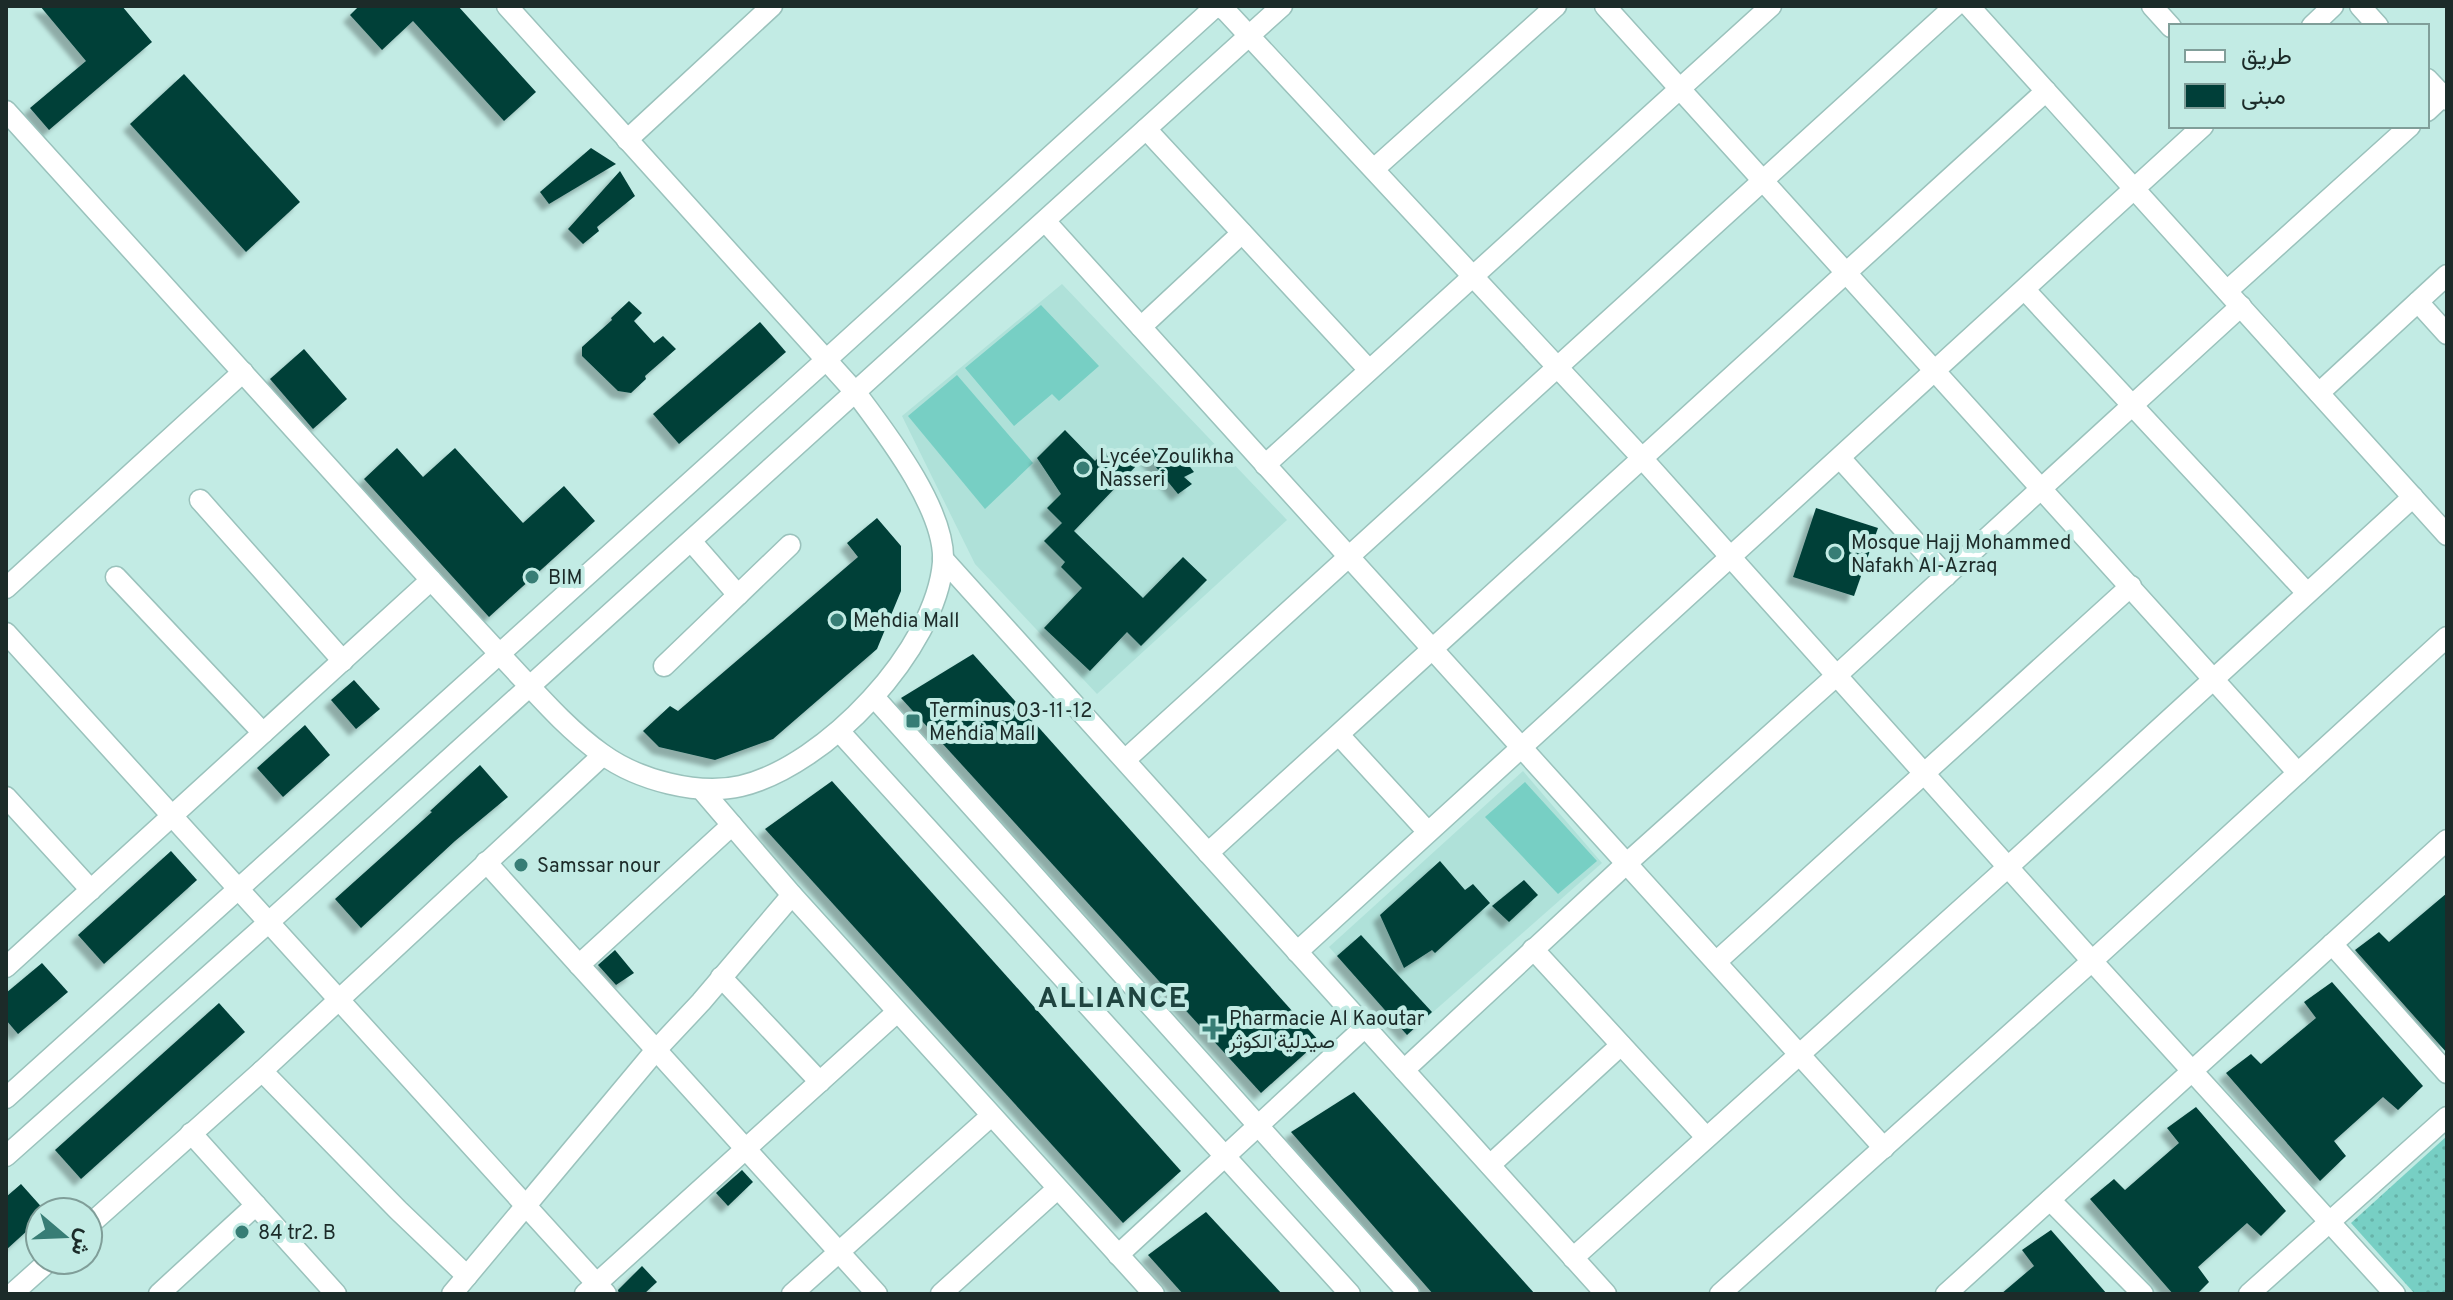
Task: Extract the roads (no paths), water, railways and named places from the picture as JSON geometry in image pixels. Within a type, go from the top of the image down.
[{"type":"street","points":[[6,111],[431,580],[562,719],[603,755],[634,773],[702,790],[740,786],[814,751],[874,697],[895,672],[920,634],[937,592],[943,559],[939,534],[904,459],[856,393],[507,6]]},
{"type":"street","points":[[627,140],[772,6]]},
{"type":"street","points":[[6,1098],[1218,6],[1474,275],[1641,457],[2395,1294]]},
{"type":"street","points":[[6,1156],[1282,6]]},
{"type":"street","points":[[1374,169],[1556,6]]},
{"type":"street","points":[[1605,6],[2298,773]]},
{"type":"street","points":[[1265,465],[1771,6]]},
{"type":"street","points":[[1125,760],[1955,6]]},
{"type":"street","points":[[1969,6],[2447,535]]},
{"type":"street","points":[[2152,6],[2169,25]]},
{"type":"street","points":[[2314,24],[2333,6]]},
{"type":"street","points":[[2360,6],[2376,24]]},
{"type":"street","points":[[2429,81],[2445,98]]},
{"type":"street","points":[[1208,853],[2046,91]]},
{"type":"street","points":[[1297,952],[2201,128]]},
{"type":"street","points":[[1404,1070],[1626,864],[2133,405],[2234,299],[2408,128]]},
{"type":"street","points":[[1146,129],[1369,370]]},
{"type":"street","points":[[1045,221],[1884,1148]]},
{"type":"street","points":[[1141,327],[1242,233]]},
{"type":"street","points":[[2319,393],[2447,275]]},
{"type":"street","points":[[2025,290],[2307,593]]},
{"type":"street","points":[[2418,302],[2447,334]]},
{"type":"street","points":[[6,588],[243,372]]},
{"type":"street","points":[[1840,458],[1946,576]]},
{"type":"street","points":[[1573,1258],[2413,497]]},
{"type":"street","points":[[200,500],[343,661]]},
{"type":"street","points":[[691,541],[738,595]]},
{"type":"street","points":[[664,666],[790,545]]},
{"type":"street","points":[[943,559],[1606,1294]]},
{"type":"street","points":[[116,577],[263,733]]},
{"type":"street","points":[[6,967],[431,580]]},
{"type":"street","points":[[1716,962],[2131,586]]},
{"type":"street","points":[[6,633],[526,1206],[596,1291],[897,1012]]},
{"type":"street","points":[[1720,1294],[2447,637]]},
{"type":"street","points":[[874,697],[1409,1294]]},
{"type":"street","points":[[839,731],[1350,1294]]},
{"type":"street","points":[[1339,735],[1428,832]]},
{"type":"street","points":[[104,1212],[262,1071],[603,755]]},
{"type":"street","points":[[702,790],[792,895],[1154,1294]]},
{"type":"street","points":[[6,797],[91,890]]},
{"type":"street","points":[[579,965],[732,825]]},
{"type":"street","points":[[1946,1294],[2447,840]]},
{"type":"street","points":[[486,862],[877,1294]]},
{"type":"street","points":[[452,1294],[656,1050],[792,895]]},
{"type":"street","points":[[2332,944],[2441,1067]]},
{"type":"street","points":[[1533,949],[1706,1137]]},
{"type":"street","points":[[721,977],[820,1082]]},
{"type":"street","points":[[1118,1255],[1365,1027]]},
{"type":"street","points":[[1490,1165],[1621,1045]]},
{"type":"street","points":[[262,1071],[467,1276]]},
{"type":"street","points":[[792,1294],[991,1116]]},
{"type":"street","points":[[2249,1294],[2447,1117]]},
{"type":"street","points":[[191,1133],[256,1205],[325,1290]]},
{"type":"street","points":[[941,1294],[1057,1189]]},
{"type":"street","points":[[2050,1200],[2143,1294]]},
{"type":"street","points":[[159,1294],[256,1205]]},
{"type":"street","points":[[12,1294],[32,1276]]},
{"type":"place","name":"Lycée Zoulikha Nasseri","points":[[1083,468]]},
{"type":"place","name":"Mosque Hajj Mohammed Nafakh Al-Azraq","points":[[1835,553]]},
{"type":"place","name":"BIM","points":[[532,577]]},
{"type":"place","name":"Mehdia Mall","points":[[837,620]]},
{"type":"place","name":"Terminus 03-11-12 Mehdia Mall","points":[[913,721]]},
{"type":"place","name":"Samssar nour","points":[[521,865]]},
{"type":"place","name":"Pharmacie Al Kaoutar صيدلية الكوثر","points":[[1213,1029]]},
{"type":"place","name":"84 tr2. B","points":[[242,1232]]},
{"type":"district","name":"ALLIANCE","points":[[1113,997]]}]
